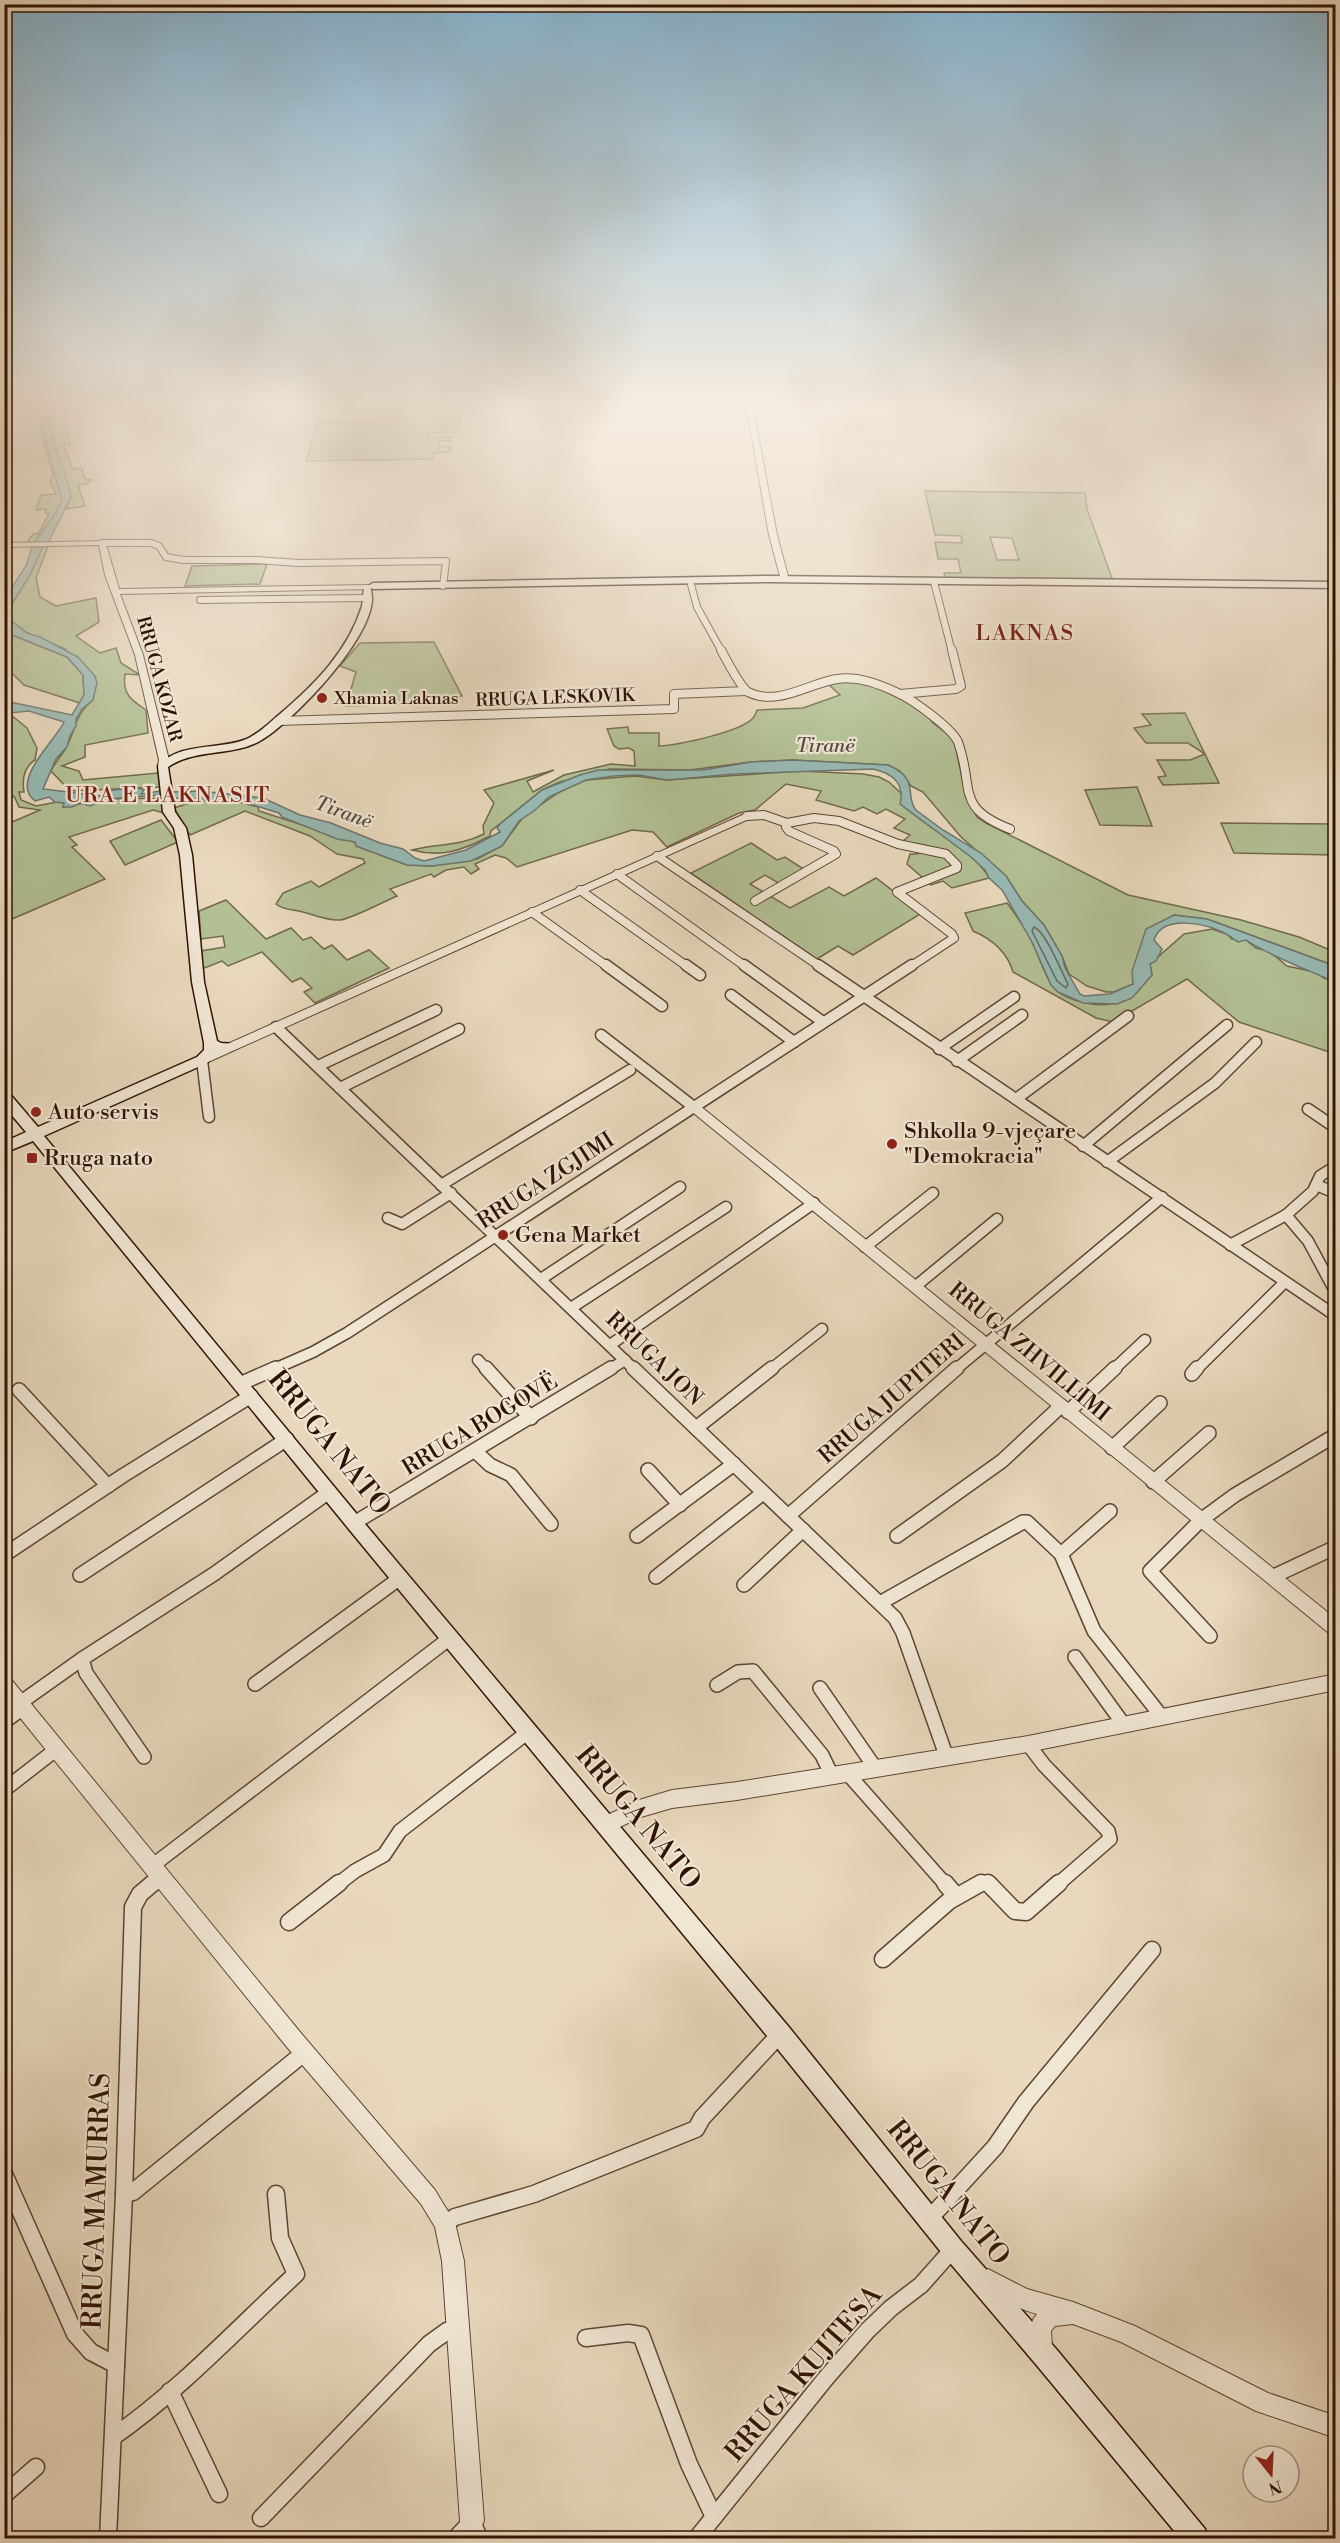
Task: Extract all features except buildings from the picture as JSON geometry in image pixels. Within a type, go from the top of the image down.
[{"type":"main road","points":[[4,1148],[202,1060],[210,1051],[211,1043],[198,982],[183,835],[169,812],[163,763],[178,757],[251,742],[278,721],[350,648],[362,621],[370,590],[394,586],[785,580],[1335,585]]},
{"type":"main road","points":[[211,1043],[218,1048],[231,1047]]},
{"type":"main road","name":"RRUGA NATO","points":[[4,1096],[354,1523],[780,2034],[953,2249],[1048,2359],[1196,2538]]},
{"type":"street","points":[[771,523],[785,580]]},
{"type":"street","name":"RRUGA KOZAR","points":[[102,543],[109,575],[132,632],[163,763]]},
{"type":"street","points":[[4,545],[151,543],[159,546],[166,556],[184,560],[315,563],[446,561],[443,586]]},
{"type":"street","points":[[690,581],[697,607],[746,691],[758,695],[786,695],[835,678],[848,678],[866,680],[900,694],[926,710],[957,740],[973,807],[987,820],[1010,829]]},
{"type":"street","points":[[900,694],[956,689],[961,686],[934,582]]},
{"type":"street","points":[[116,592],[370,590]]},
{"type":"street","points":[[200,600],[370,590]]},
{"type":"street","name":"RRUGA LESKOVIK","points":[[278,721],[674,709],[674,694],[746,691]]},
{"type":"street","points":[[209,1117],[202,1060],[747,816],[764,815],[787,823],[786,827],[789,831],[836,854],[755,901]]},
{"type":"street","name":"RRUGA ZGJIMI","points":[[4,1555],[247,1390],[322,1347],[496,1237],[954,938],[952,934],[897,892],[957,868],[957,865],[946,854],[898,844],[839,821],[814,818],[787,823]]},
{"type":"street","points":[[657,856],[1335,1316]]},
{"type":"street","points":[[617,874],[823,1022]]},
{"type":"street","points":[[580,890],[700,975]]},
{"type":"street","points":[[532,912],[662,1006]]},
{"type":"street","points":[[731,995],[794,1042]]},
{"type":"street","points":[[939,1049],[1014,996]]},
{"type":"street","points":[[318,1066],[436,1010]]},
{"type":"street","points":[[957,1061],[1022,1015]]},
{"type":"street","points":[[1016,1099],[1128,1016]]},
{"type":"street","points":[[1083,1146],[1227,1025]]},
{"type":"street","name":"RRUGA JON","points":[[276,1027],[895,1618],[903,1633],[947,1758]]},
{"type":"street","points":[[340,1088],[459,1029]]},
{"type":"street","points":[[601,1035],[695,1108]]},
{"type":"street","points":[[1107,1162],[1215,1083],[1256,1042]]},
{"type":"street","points":[[441,1185],[630,1070]]},
{"type":"street","name":"RRUGA ZHVILLIMI","points":[[695,1108],[1335,1629]]},
{"type":"street","points":[[1308,1108],[1335,1128]]},
{"type":"street","points":[[1230,1245],[1286,1215],[1313,1191],[1320,1176],[1335,1166]]},
{"type":"street","points":[[1316,1185],[1335,1193]]},
{"type":"street","points":[[541,1279],[680,1187]]},
{"type":"street","points":[[388,1218],[402,1224],[450,1193]]},
{"type":"street","points":[[865,1247],[933,1193]]},
{"type":"street","name":"RRUGA JUPITERI","points":[[788,1516],[986,1343],[1162,1197]]},
{"type":"street","points":[[609,1345],[814,1203]]},
{"type":"street","points":[[571,1308],[726,1207]]},
{"type":"street","points":[[1286,1215],[1296,1223],[1305,1237],[1335,1293]]},
{"type":"street","points":[[916,1286],[997,1219]]},
{"type":"street","points":[[1192,1374],[1284,1282]]},
{"type":"street","points":[[696,1428],[822,1329]]},
{"type":"street","points":[[897,1536],[1002,1461],[1145,1340]]},
{"type":"street","points":[[478,1360],[531,1418]]},
{"type":"street","name":"RRUGA BOGOVË","points":[[354,1523],[625,1360]]},
{"type":"street","points":[[19,1390],[108,1486]]},
{"type":"street","points":[[1112,1448],[1160,1403]]},
{"type":"street","points":[[1153,1482],[1209,1433]]},
{"type":"street","points":[[1210,1636],[1150,1571],[1201,1520],[1235,1495],[1335,1435]]},
{"type":"street","points":[[81,1575],[287,1440]]},
{"type":"street","points":[[476,1451],[490,1464],[511,1474],[551,1524]]},
{"type":"street","points":[[637,1536],[734,1464]]},
{"type":"street","points":[[648,1470],[680,1505]]},
{"type":"street","points":[[4,1722],[22,1705],[82,1659],[214,1574],[329,1492]]},
{"type":"street","points":[[656,1577],[763,1493]]},
{"type":"street","points":[[1061,1554],[1110,1511]]},
{"type":"street","points":[[880,1603],[1023,1522],[1031,1524],[1061,1554],[1094,1631],[1162,1717]]},
{"type":"street","points":[[744,1585],[803,1530]]},
{"type":"street","points":[[1272,1577],[1335,1547]]},
{"type":"street","points":[[255,1684],[400,1578]]},
{"type":"street","name":"RRUGA MAMURRAS","points":[[108,2538],[124,2194],[133,1907],[140,1893],[156,1872],[450,1638]]},
{"type":"street","points":[[1075,1657],[1124,1725]]},
{"type":"street","points":[[82,1659],[86,1673],[144,1757]]},
{"type":"street","points":[[717,1685],[735,1672],[753,1671],[840,1775],[956,1896]]},
{"type":"street","points":[[4,1684],[304,2053],[428,2197],[445,2223],[453,2261],[476,2530],[456,2538]]},
{"type":"street","points":[[605,1825],[639,1809],[672,1799],[840,1775],[1028,1744],[1332,1684]]},
{"type":"street","points":[[820,1688],[876,1769]]},
{"type":"street","points":[[290,1922],[355,1871],[384,1856],[400,1831],[528,1732]]},
{"type":"street","points":[[883,1959],[956,1896],[975,1884],[987,1882],[1016,1911],[1026,1912],[1110,1839],[1108,1831],[1044,1765],[1028,1744]]},
{"type":"street","points":[[4,1790],[58,1748]]},
{"type":"street","points":[[929,2219],[995,2147],[1026,2102],[1152,1950]]},
{"type":"street","points":[[445,2223],[455,2217],[534,2194],[696,2129],[702,2118],[780,2034]]},
{"type":"street","points":[[124,2194],[133,2192],[304,2053]]},
{"type":"street","points":[[4,2174],[75,2334],[91,2352],[116,2365]]},
{"type":"street","points":[[112,2437],[136,2421],[170,2391],[296,2274],[280,2238],[276,2194]]},
{"type":"street","name":"RRUGA KUJTESA","points":[[697,2538],[826,2378],[867,2331],[891,2308],[921,2285],[953,2249]]},
{"type":"street","points":[[974,2272],[1023,2299],[1073,2313],[1127,2334],[1264,2403],[1335,2427]]},
{"type":"street","points":[[1048,2359],[1039,2342],[1040,2327],[1049,2316],[1073,2313]]},
{"type":"street","points":[[261,2518],[429,2344],[447,2331],[458,2328]]},
{"type":"street","points":[[586,2338],[628,2333],[641,2335],[689,2464],[714,2517]]},
{"type":"street","points":[[170,2391],[219,2494]]},
{"type":"street","points":[[4,2495],[36,2467]]},
{"type":"green space","points":[[44,523],[49,523],[33,544],[26,544],[33,534],[38,534]]},
{"type":"green space","points":[[932,523],[1092,523],[1113,581],[946,580],[944,573],[961,573],[958,559],[938,559],[935,542],[962,543],[961,536],[935,535]],"holes":[[[990,537],[1012,538],[1019,560],[997,560]]]},
{"type":"green space","points":[[43,546],[48,546],[36,578],[40,597],[56,606],[96,598],[99,622],[76,636],[100,653],[116,648],[121,663],[140,675],[125,674],[124,681],[129,696],[146,710],[148,733],[85,745],[85,757],[62,766],[79,771],[83,780],[158,773],[160,787],[70,791],[51,771],[67,746],[79,716],[93,700],[94,690],[65,649],[27,633],[10,620],[10,607],[30,575]]},
{"type":"green space","points":[[267,564],[260,584],[185,586],[192,566]]},
{"type":"green space","points":[[4,632],[67,657],[83,675],[84,695],[80,703],[24,685],[5,666]]},
{"type":"green space","points":[[434,642],[462,696],[417,704],[346,706],[356,672],[340,666],[360,643]]},
{"type":"green space","points":[[836,680],[871,684],[924,711],[933,723],[954,739],[966,797],[977,817],[986,823],[1128,895],[1241,920],[1299,937],[1335,952],[1335,966],[1207,919],[1174,915],[1143,939],[1133,984],[1114,992],[1087,986],[1069,974],[1062,956],[1044,925],[1022,901],[1006,876],[961,837],[923,792],[911,786],[900,771],[888,765],[792,760],[751,762],[690,770],[609,769],[560,782],[542,790],[491,831],[490,836],[471,845],[443,853],[412,850],[457,843],[484,834],[483,826],[494,803],[484,790],[554,770],[527,781],[533,792],[564,775],[611,764],[635,766],[634,751],[614,746],[607,729],[628,727],[629,733],[659,733],[659,746],[680,743],[736,728],[754,717],[757,710],[803,708],[840,695],[828,684]]},
{"type":"green space","points":[[5,710],[27,728],[37,748],[35,760],[28,766],[25,774],[24,792],[19,792],[21,800],[36,806],[57,802],[65,803],[63,807],[107,799],[161,798],[164,813],[153,810],[69,837],[77,845],[72,847],[105,879],[5,922],[5,825],[40,810],[19,807],[15,798],[5,787]]},
{"type":"green space","points":[[1185,713],[1205,754],[1188,743],[1146,743],[1134,728],[1151,725],[1142,714]]},
{"type":"green space","points":[[1205,754],[1219,783],[1163,785],[1158,777],[1166,776],[1157,760],[1190,760]]},
{"type":"green space","points":[[800,771],[863,774],[879,777],[889,782],[903,795],[901,804],[962,849],[989,878],[952,888],[943,881],[931,885],[907,864],[910,854],[918,854],[919,848],[901,843],[910,835],[894,828],[905,819],[886,809],[877,814],[863,807],[854,811],[816,800],[821,791],[786,784],[755,810],[739,813],[667,847],[653,832],[632,830],[517,867],[506,858],[495,855],[475,864],[479,869],[471,874],[464,867],[446,870],[434,877],[431,874],[390,889],[397,896],[352,917],[335,920],[286,909],[276,904],[283,893],[311,881],[319,887],[365,863],[363,859],[337,854],[310,836],[245,811],[190,835],[174,808],[205,800],[226,800],[247,804],[258,807],[259,811],[355,842],[356,846],[407,865],[432,866],[477,859],[502,846],[523,817],[564,789],[586,780],[635,776],[667,780]]},
{"type":"green space","points":[[1137,787],[1152,826],[1100,825],[1085,790]]},
{"type":"green space","points":[[161,820],[178,842],[125,865],[110,841]]},
{"type":"green space","points":[[1221,823],[1335,824],[1335,855],[1234,853]]},
{"type":"green space","points":[[751,843],[777,860],[785,857],[805,870],[780,884],[765,875],[750,884],[790,908],[829,887],[844,896],[876,878],[922,913],[853,955],[838,946],[817,959],[691,873]]},
{"type":"green space","points":[[226,900],[266,939],[291,928],[303,940],[311,937],[324,949],[332,945],[347,960],[369,950],[389,968],[315,1003],[304,992],[312,988],[301,978],[292,982],[262,952],[228,966],[222,961],[202,969],[201,951],[225,947],[223,936],[201,939],[199,911]]},
{"type":"green space","points":[[1007,903],[1030,937],[1046,975],[1058,992],[1077,1001],[1100,1005],[1121,1002],[1133,996],[1152,975],[1150,964],[1184,934],[1212,929],[1227,934],[1232,939],[1246,940],[1256,948],[1269,951],[1287,966],[1315,972],[1335,982],[1335,1054],[1239,1022],[1187,979],[1113,1022],[1096,1018],[1013,972],[1007,958],[998,947],[973,931],[965,913]]},
{"type":"water","points":[[49,523],[58,523],[48,543],[33,544]]},
{"type":"water","points":[[43,546],[30,575],[10,607],[10,620],[27,633],[40,637],[78,657],[95,676],[97,683],[93,700],[82,709],[76,719],[76,726],[67,747],[56,759],[43,789],[101,796],[113,790],[138,788],[144,790],[141,794],[160,791],[161,795],[107,799],[90,806],[80,803],[72,807],[63,807],[64,803],[55,802],[49,797],[35,801],[28,793],[27,783],[31,772],[64,722],[29,711],[9,713],[5,710],[5,701],[72,715],[84,695],[83,675],[67,657],[5,632],[5,598],[26,566],[32,547]]},
{"type":"water","points":[[792,760],[888,765],[898,770],[908,782],[916,810],[981,853],[1006,876],[1022,901],[1044,925],[1062,956],[1065,968],[1080,994],[1084,996],[1110,994],[1133,984],[1132,971],[1146,929],[1174,915],[1207,919],[1335,966],[1335,982],[1246,940],[1238,942],[1218,930],[1186,923],[1166,927],[1159,932],[1154,940],[1162,949],[1156,961],[1150,964],[1152,975],[1132,998],[1117,1004],[1083,1003],[1058,992],[1051,985],[1032,942],[1002,890],[971,857],[900,804],[901,790],[896,780],[886,773],[873,769],[735,774],[667,780],[639,775],[586,780],[549,797],[519,821],[502,846],[471,861],[432,866],[407,865],[356,846],[355,842],[337,839],[282,817],[279,813],[240,801],[172,798],[171,792],[201,791],[263,798],[300,815],[331,823],[380,843],[403,849],[415,858],[424,861],[466,850],[500,832],[497,828],[500,824],[542,790],[598,770],[703,770],[751,762]]},
{"type":"place","name":"Xhamia Laknas","points":[[322,698]]},
{"type":"place","name":"Auto servis","points":[[36,1112]]},
{"type":"place","name":"Shkolla 9-vjeçare \"Demokracia\"","points":[[892,1144]]},
{"type":"place","name":"Rruga nato","points":[[32,1158]]},
{"type":"place","name":"Gena Market","points":[[503,1235]]},
{"type":"district","name":"LAKNAS","points":[[1025,633]]},
{"type":"district","name":"URA E LAKNASIT","points":[[168,795]]},
{"type":"water label","name":"Tiranë","points":[[825,746]]},
{"type":"water label","name":"Tiranë","points":[[343,813]]}]
